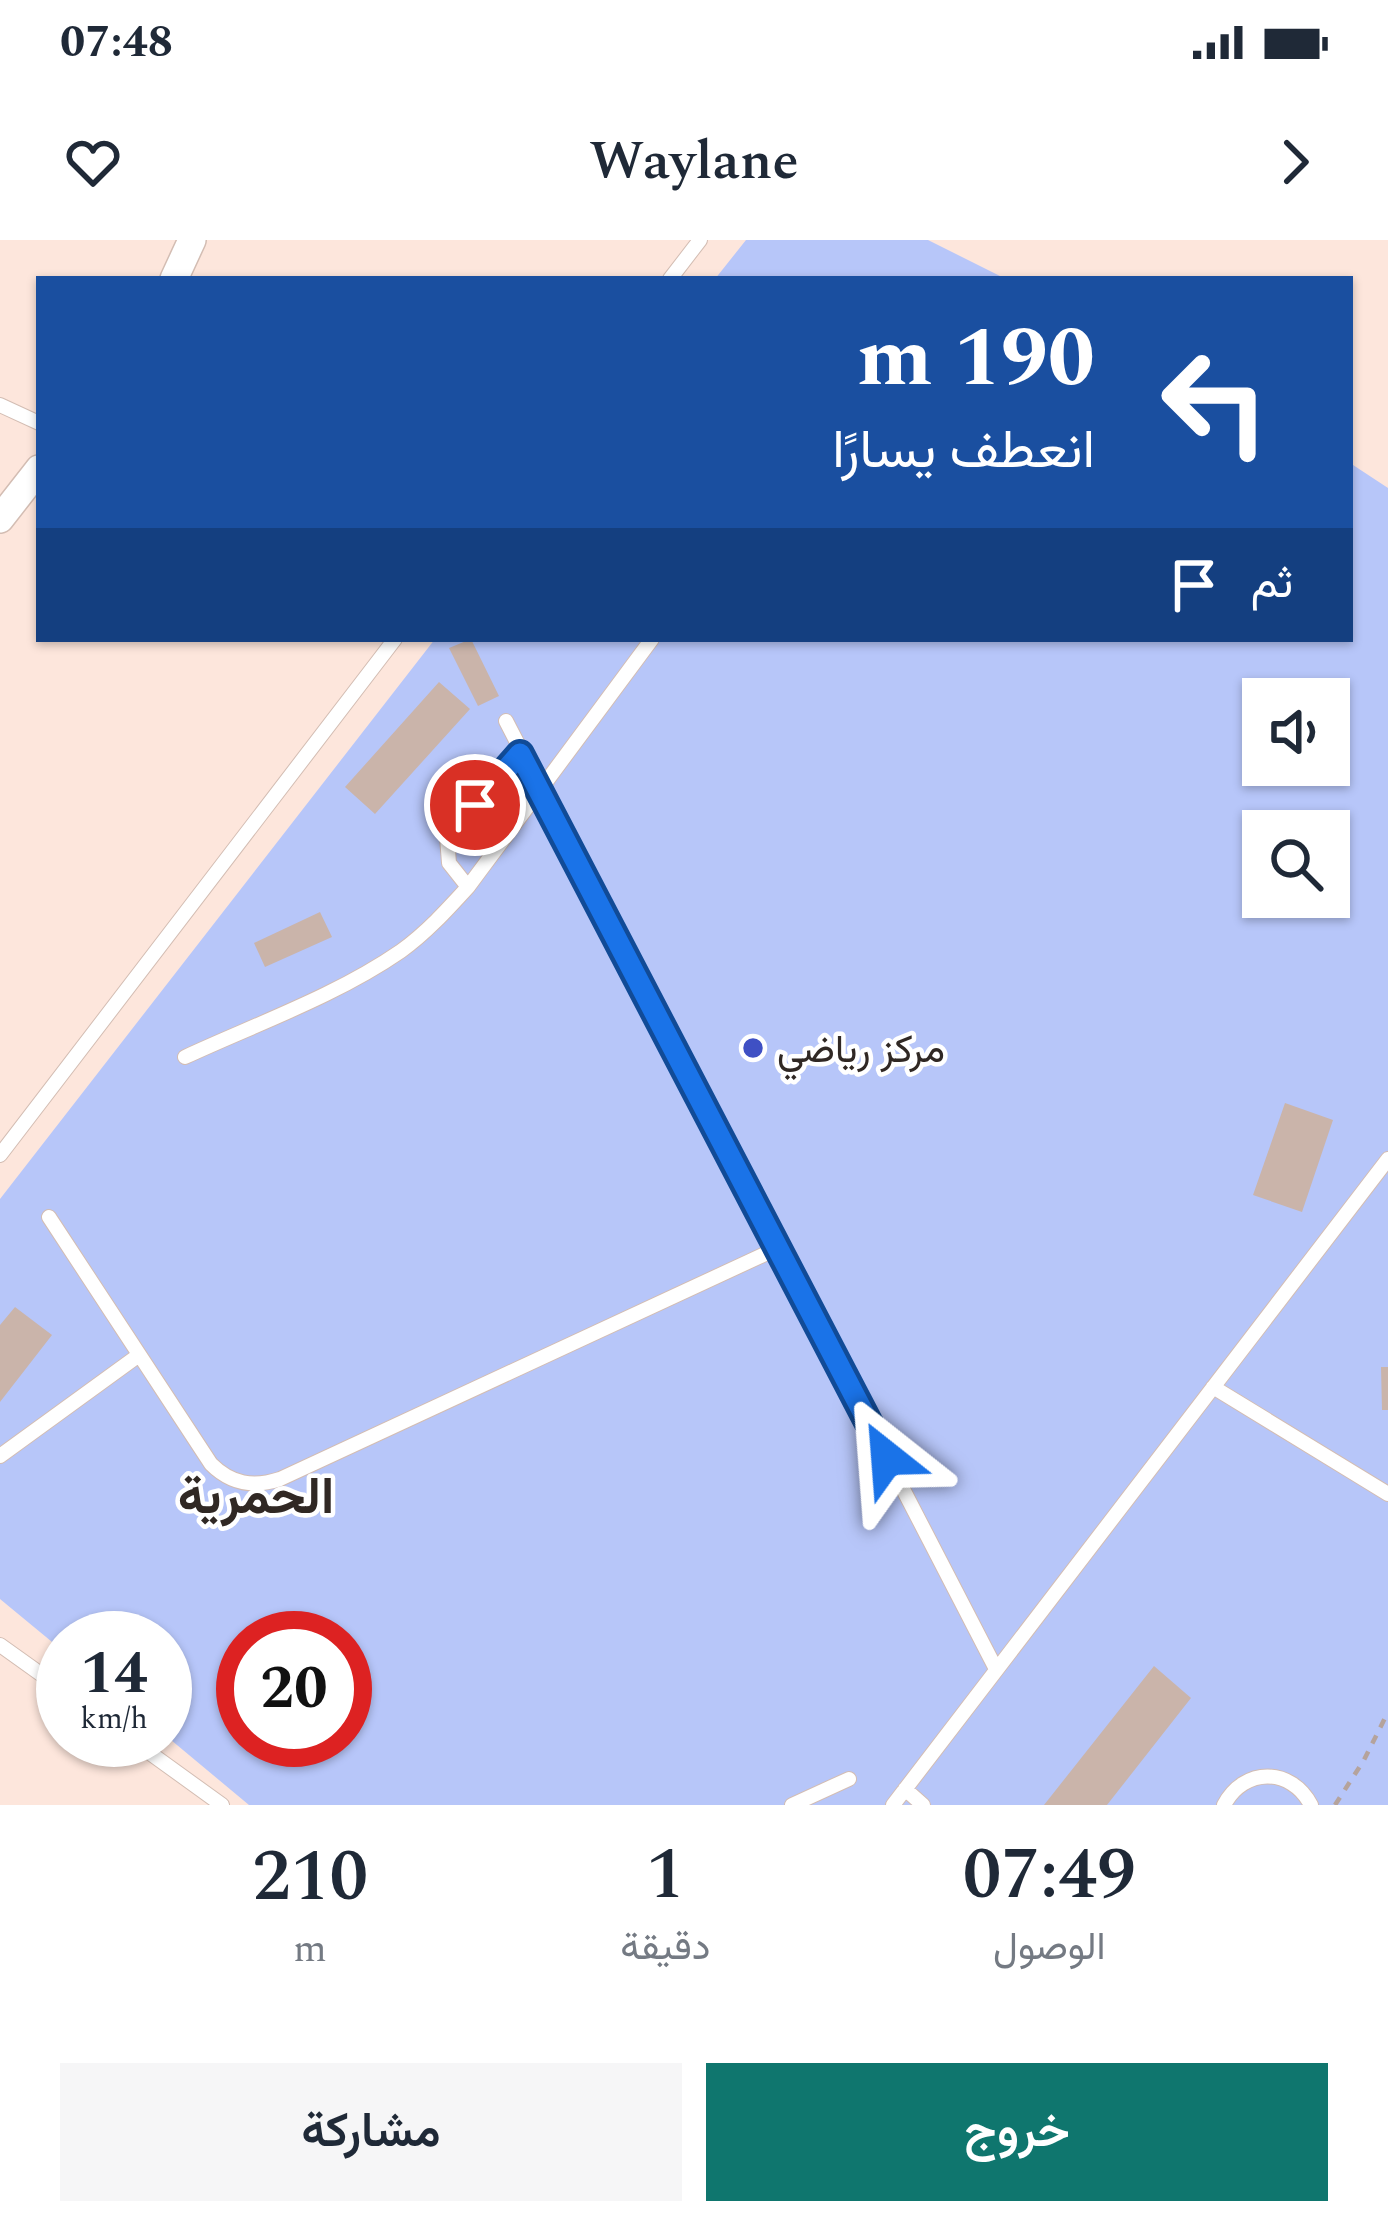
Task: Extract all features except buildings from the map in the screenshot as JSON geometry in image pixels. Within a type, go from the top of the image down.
[{"type":"street","points":[[175,276],[192,240]]},
{"type":"street","points":[[0,519],[36,473]]},
{"type":"lane","points":[[672,276],[700,240]]},
{"type":"lane","points":[[0,405],[36,422]]},
{"type":"lane","points":[[0,1155],[393,642]]},
{"type":"lane","points":[[185,1057],[365,973],[403,949],[468,887],[650,642]]},
{"type":"lane","points":[[506,721],[997,1669]]},
{"type":"lane","points":[[468,887],[448,863],[447,838],[520,754]]},
{"type":"lane","points":[[893,1805],[1388,1160]]},
{"type":"lane","points":[[49,1217],[211,1464],[235,1481],[266,1484],[778,1248]]},
{"type":"lane","points":[[0,1456],[139,1354]]},
{"type":"lane","points":[[1213,1387],[1388,1494]]},
{"type":"lane","points":[[0,1645],[36,1671]]},
{"type":"lane","points":[[169,1767],[222,1805]]},
{"type":"lane","points":[[1224,1805],[1241,1783],[1270,1775],[1298,1786],[1311,1805]]},
{"type":"lane","points":[[792,1805],[849,1779]]},
{"type":"lane","points":[[905,1789],[923,1805]]},
{"type":"path","points":[[1335,1805],[1388,1712]]},
{"type":"shaded area","points":[[746,240],[928,240],[1000,276],[717,276]]},
{"type":"shaded area","name":"مركز رياضي","points":[[1353,465],[1388,488],[1388,1805],[249,1805],[192,1758],[192,1611],[36,1611],[36,1629],[0,1599],[0,1199],[433,642],[1353,642]]},
{"type":"place","name":"مركز رياضي","points":[[753,1048]]},
{"type":"district","name":"الحمرية","points":[[256,1495]]},
{"type":"route","points":[[475,805],[520,754],[887,1458]]}]
